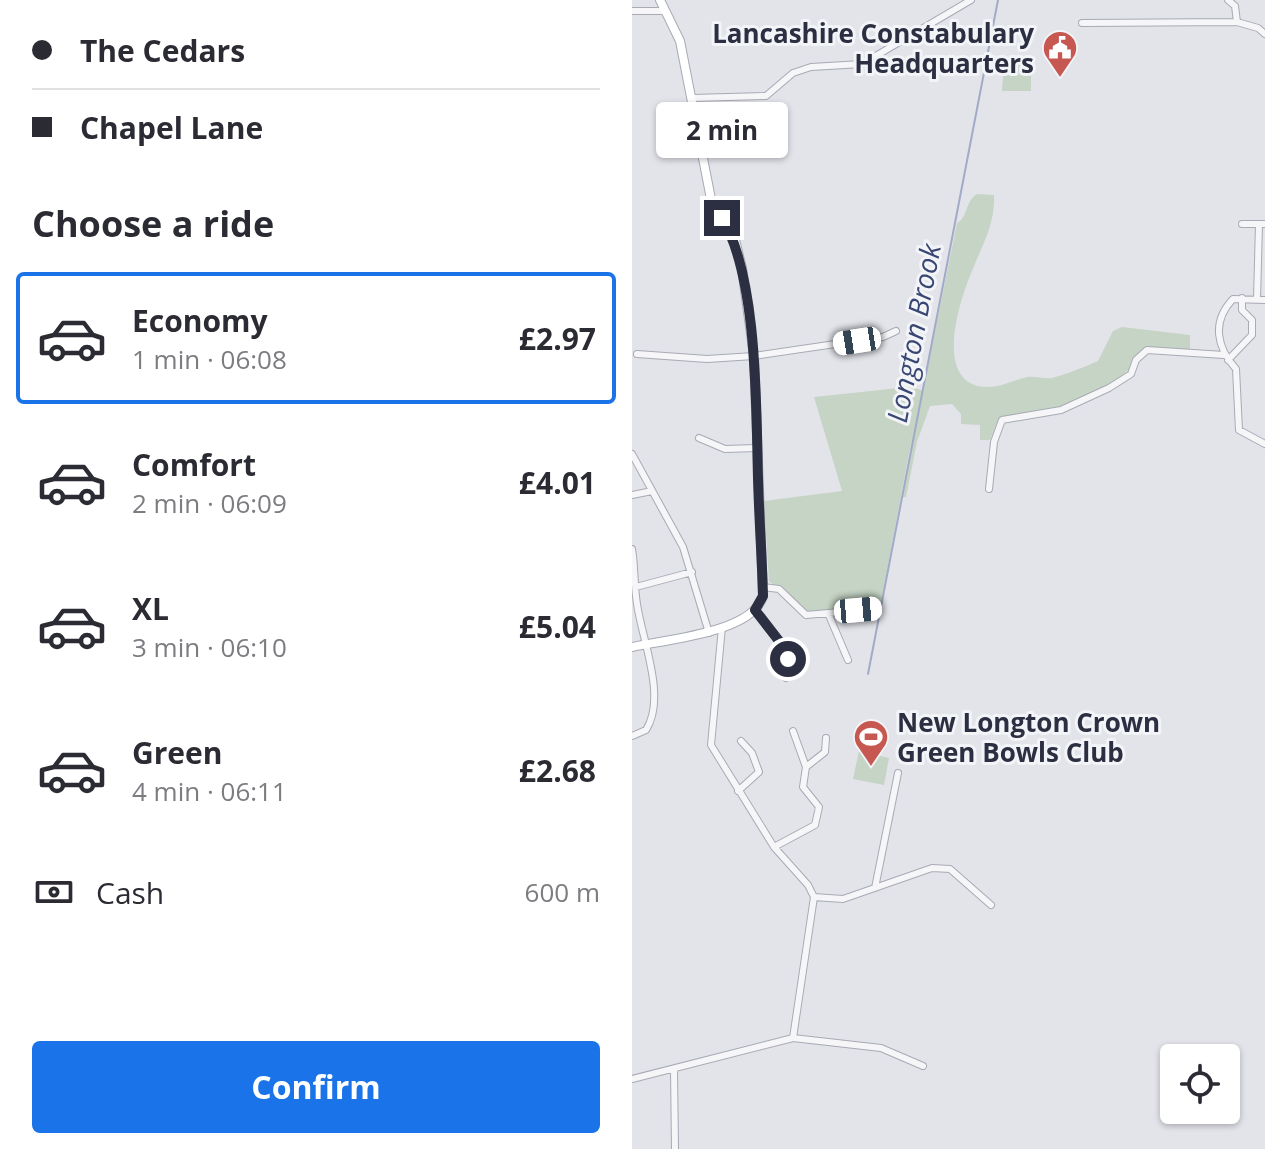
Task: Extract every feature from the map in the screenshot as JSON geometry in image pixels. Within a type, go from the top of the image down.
[{"type":"street","points":[[632,647],[709,633],[755,610],[762,600],[763,587],[754,356],[742,268],[734,236],[711,199],[680,41],[660,0]]},
{"type":"street","points":[[692,98],[766,96],[793,73],[811,67],[862,64],[971,0]]},
{"type":"street","points":[[1228,0],[1235,6],[1237,22]]},
{"type":"street","points":[[632,11],[665,11]]},
{"type":"street","points":[[1082,23],[1237,22],[1258,28],[1265,34]]},
{"type":"street","points":[[1242,224],[1262,224],[1261,299],[1233,299],[1224,309],[1219,322],[1226,358],[1236,369],[1239,430],[1265,444]]},
{"type":"street","points":[[989,489],[994,442],[1002,420],[1061,410],[1109,388],[1131,374],[1136,360],[1147,350],[1226,358],[1252,335],[1252,320],[1242,310],[1242,298]]},
{"type":"street","points":[[637,354],[707,359],[754,356],[883,337],[896,331]]},
{"type":"street","points":[[699,438],[725,449],[757,448]]},
{"type":"street","points":[[632,454],[683,547],[709,633]]},
{"type":"street","points":[[632,495],[652,491]]},
{"type":"street","points":[[632,549],[634,596],[643,645],[651,657],[654,702],[646,730],[632,736]]},
{"type":"street","points":[[636,587],[692,572]]},
{"type":"street","points":[[763,587],[779,589],[806,615],[874,609]]},
{"type":"street","points":[[755,610],[783,646],[794,666],[793,673],[786,678]]},
{"type":"street","points":[[828,613],[848,660]]},
{"type":"street","points":[[722,627],[711,745],[774,847],[808,885],[814,897],[793,1038]]},
{"type":"street","points":[[774,847],[815,825],[819,807],[803,787],[806,767],[793,731]]},
{"type":"street","points":[[806,767],[825,752],[826,738]]},
{"type":"street","points":[[738,791],[759,772],[752,753],[741,741]]},
{"type":"street","points":[[875,888],[898,773]]},
{"type":"street","points":[[814,897],[843,899],[932,868],[950,869],[991,905]]},
{"type":"street","points":[[632,1079],[793,1038],[881,1048],[923,1066]]},
{"type":"street","points":[[674,1069],[675,1149]]},
{"type":"green space","points":[[1004,63],[1031,63],[1031,91],[1002,91]]},
{"type":"green space","points":[[977,194],[994,195],[994,206],[988,234],[962,300],[954,338],[954,356],[959,371],[969,382],[991,387],[1027,377],[1052,378],[1069,372],[1098,361],[1113,331],[1122,327],[1190,335],[1190,351],[1148,348],[1118,379],[1102,390],[1067,404],[998,420],[990,440],[980,440],[980,425],[961,424],[961,414],[952,404],[930,406],[917,442],[906,497],[903,497],[913,432],[881,603],[874,609],[806,615],[769,581],[764,501],[842,491],[814,397],[908,387],[922,390],[918,415],[957,223]]},
{"type":"green space","name":"New Longton Crown Green Bowls Club","points":[[859,751],[889,758],[884,785],[853,779]]},
{"type":"waterway","name":"Longton Brook","points":[[868,674],[998,0]]},
{"type":"place","name":"Lancashire Constabulary Headquarters","points":[[1060,79]]},
{"type":"place","name":"New Longton Crown Green Bowls Club","points":[[871,768]]},
{"type":"route","points":[[722,218],[734,236],[742,268],[754,356],[763,596],[755,610],[783,646],[788,659]]}]
